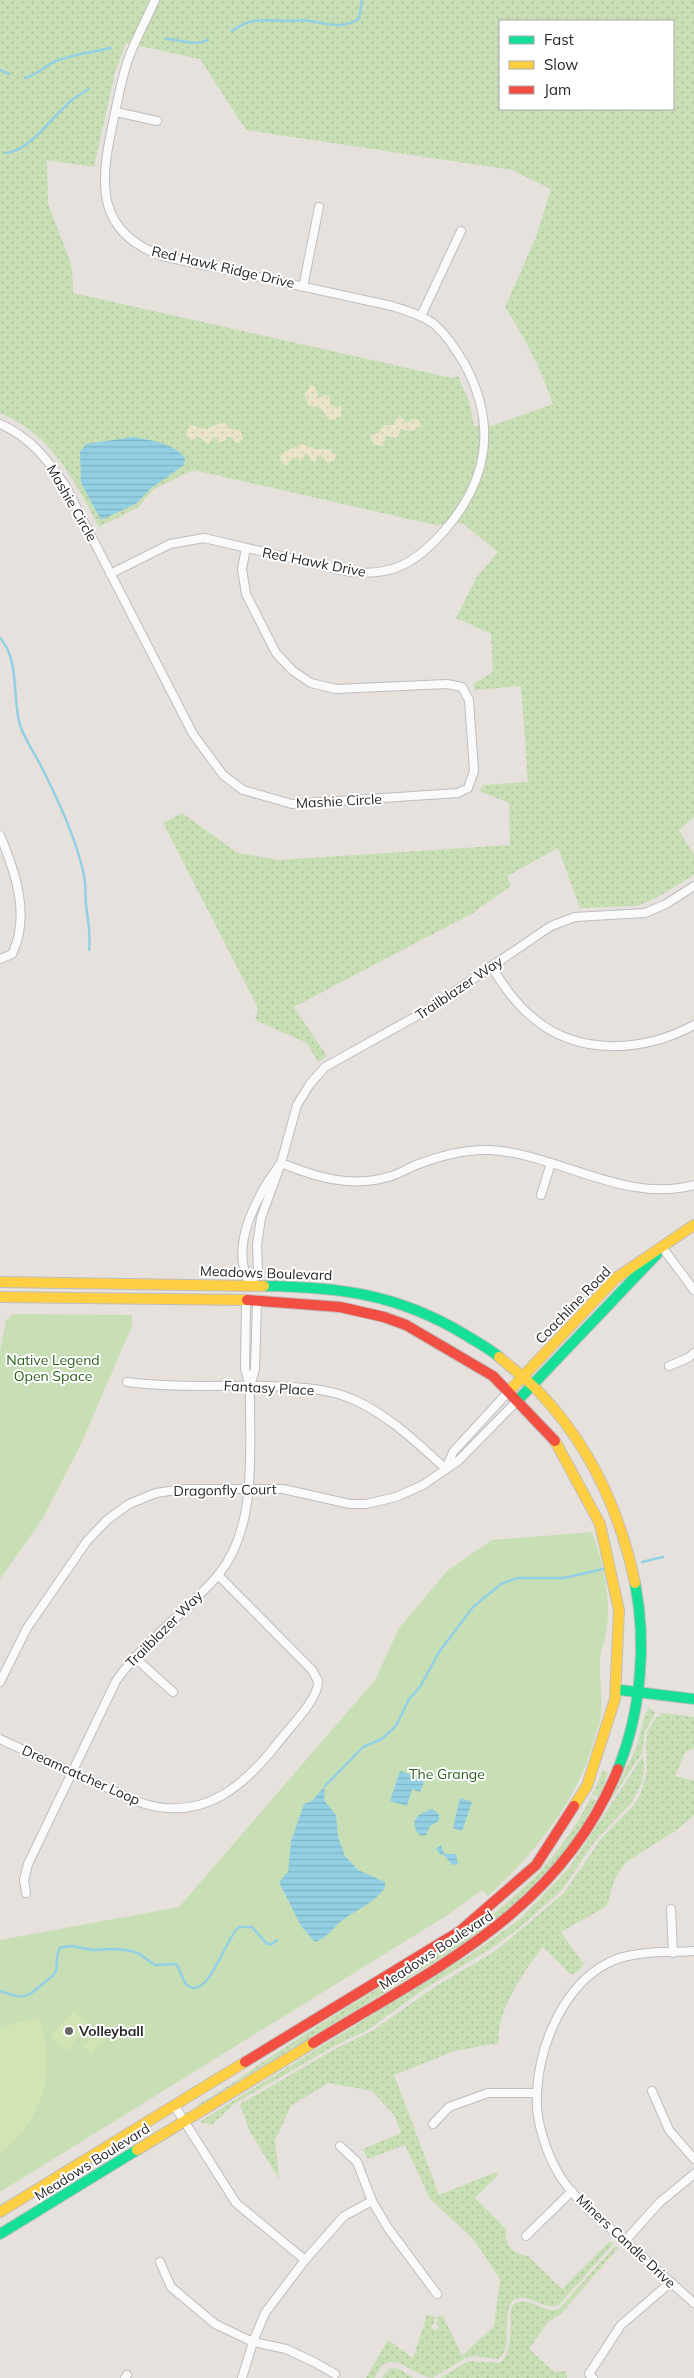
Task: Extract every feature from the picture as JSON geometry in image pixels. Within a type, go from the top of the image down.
[{"type":"main road","name":"Coachline Road","points":[[510,1390],[616,1278],[694,1225]]},
{"type":"main road","name":"Coachline Road","points":[[519,1399],[662,1247]]},
{"type":"main road","name":"Meadows Boulevard","points":[[0,1282],[322,1286],[395,1302],[441,1320],[501,1356],[533,1385],[568,1424],[591,1456],[605,1484],[624,1531],[639,1603],[638,1692],[628,1741],[608,1791],[594,1819],[553,1876],[519,1910],[470,1947],[0,2234]]},
{"type":"main road","points":[[164,1299],[181,1294],[242,1294],[250,1284]]},
{"type":"main road","name":"Meadows Boulevard","points":[[0,1297],[305,1302],[364,1310],[405,1324],[469,1357],[510,1390],[565,1452],[587,1492],[606,1537],[620,1605],[620,1690],[602,1757],[577,1810],[539,1863],[506,1896],[460,1931],[0,2212]]},
{"type":"main road","points":[[620,1690],[694,1700]]},
{"type":"street","name":"Red Hawk Ridge Drive","points":[[155,0],[127,61],[105,162],[103,182],[112,216],[128,236],[145,249],[162,256],[392,306],[420,316]]},
{"type":"street","points":[[116,112],[157,121]]},
{"type":"street","points":[[303,286],[318,207]]},
{"type":"street","points":[[420,316],[461,231]]},
{"type":"street","name":"Red Hawk Drive","points":[[110,574],[160,548],[180,541],[204,538],[364,574],[392,570],[415,559],[425,551],[455,518],[471,494],[482,463],[484,430],[482,413],[474,385],[453,345],[434,324],[420,316]]},
{"type":"street","name":"Mashie Circle","points":[[0,424],[17,432],[48,461],[65,485],[193,734],[223,775],[243,790],[292,804],[458,793],[468,788],[474,772],[469,700],[462,687],[447,684],[336,689],[311,682],[294,672],[276,653],[246,594],[242,569],[246,548]]},
{"type":"street","points":[[0,835],[14,867],[18,886],[19,939],[12,954],[0,959]]},
{"type":"street","name":"Trailblazer Way","points":[[281,1163],[260,1192],[247,1228],[244,1273],[250,1284],[258,1272],[257,1245],[261,1218],[281,1163],[297,1104],[310,1084],[325,1067],[410,1020],[538,934],[564,921],[581,916],[634,916],[666,904],[694,886]]},
{"type":"street","points":[[491,966],[521,1008],[533,1019],[566,1037],[606,1046],[638,1046],[668,1038],[694,1025]]},
{"type":"street","points":[[281,1163],[328,1179],[359,1182],[388,1177],[439,1157],[481,1150],[517,1154],[631,1187],[668,1189],[694,1185]]},
{"type":"street","points":[[541,1195],[551,1163]]},
{"type":"street","points":[[662,1247],[694,1290]]},
{"type":"street","name":"Trailblazer Way","points":[[246,1301],[245,1369],[250,1386]]},
{"type":"street","name":"Trailblazer Way","points":[[26,1893],[24,1880],[28,1864],[107,1697],[134,1657],[218,1574],[239,1538],[247,1508],[250,1386],[255,1368],[257,1301]]},
{"type":"street","points":[[669,1366],[688,1358],[694,1353]]},
{"type":"street","name":"Fantasy Place","points":[[128,1382],[152,1385],[305,1388],[351,1398],[390,1420],[446,1469]]},
{"type":"street","name":"Dragonfly Court","points":[[446,1469],[453,1452],[510,1390]]},
{"type":"street","name":"Dragonfly Court","points":[[0,1682],[28,1628],[87,1541],[118,1511],[141,1498],[171,1490],[283,1489],[334,1502],[366,1504],[410,1492],[458,1461],[519,1399]]},
{"type":"street","name":"Dreamcatcher Loop","points":[[0,1739],[71,1772],[152,1806],[173,1808],[206,1803],[233,1790],[252,1774],[313,1698],[318,1686],[312,1670],[218,1574]]},
{"type":"street","points":[[134,1657],[173,1692]]},
{"type":"street","points":[[671,1910],[672,1953]]},
{"type":"street","name":"Miners Candle Drive","points":[[694,1951],[637,1955],[610,1962],[585,1976],[564,2001],[544,2052],[536,2094],[544,2144],[560,2177],[585,2205],[694,2304]]},
{"type":"street","points":[[652,2091],[669,2130],[694,2159]]},
{"type":"street","points":[[433,2124],[449,2108],[488,2093],[536,2094]]},
{"type":"street","points":[[174,2105],[236,2203],[305,2260]]},
{"type":"street","points":[[340,2146],[357,2162],[372,2200],[388,2228],[436,2294]]},
{"type":"street","points":[[625,2241],[659,2203],[694,2174]]},
{"type":"street","points":[[526,2236],[572,2191]]},
{"type":"street","points":[[242,2378],[253,2342],[265,2313],[305,2260],[344,2216],[372,2200]]},
{"type":"street","points":[[160,2262],[171,2287],[215,2324],[253,2342],[286,2349],[335,2374]]},
{"type":"street","points":[[593,2378],[589,2374],[621,2325],[671,2282]]},
{"type":"green space","points":[[0,0],[694,0],[694,817],[679,830],[694,855],[694,875],[656,898],[637,906],[580,908],[558,848],[507,876],[511,886],[471,914],[294,1007],[327,1056],[318,1062],[307,1043],[255,1020],[258,1008],[163,823],[182,813],[238,853],[279,860],[510,845],[509,803],[479,791],[483,785],[528,782],[521,686],[475,690],[473,684],[493,672],[491,634],[456,618],[476,578],[498,552],[462,523],[435,525],[193,470],[154,489],[137,508],[99,527],[71,476],[60,461],[34,433],[0,413]],"holes":[[[126,43],[200,59],[246,130],[511,170],[551,189],[536,237],[505,307],[532,354],[553,404],[494,425],[474,426],[469,401],[458,376],[452,378],[73,293],[72,269],[69,258],[48,204],[47,160],[94,167],[115,72]]]},
{"type":"green space","name":"Native Legend Open Space","points":[[13,1314],[132,1315],[132,1326],[81,1444],[43,1518],[0,1579],[0,1351],[6,1320]]},
{"type":"green space","name":"The Grange","points":[[592,1532],[603,1567],[608,1603],[607,1628],[600,1658],[602,1702],[600,1718],[586,1764],[565,1806],[552,1826],[522,1862],[488,1896],[482,1890],[446,1916],[0,2192],[0,1940],[179,1907],[375,1680],[399,1628],[448,1570],[492,1540]]},
{"type":"green space","points":[[649,1708],[655,1712],[655,1715],[645,1731],[642,1753],[609,1803],[636,1749],[645,1714]]},
{"type":"green space","points":[[663,1713],[694,1717],[694,1748],[685,1752],[675,1776],[694,1781],[694,1815],[678,1829],[625,1863],[614,1881],[607,1906],[561,1932],[584,1965],[574,1974],[570,1974],[543,1947],[520,1979],[506,2005],[499,2031],[499,2043],[455,2051],[394,2075],[439,2195],[496,2172],[498,2175],[475,2198],[506,2229],[506,2239],[511,2248],[518,2253],[528,2256],[562,2289],[610,2241],[613,2244],[559,2305],[547,2305],[525,2298],[513,2300],[509,2307],[506,2347],[498,2359],[474,2356],[465,2358],[433,2378],[401,2364],[387,2363],[381,2368],[375,2378],[366,2378],[388,2340],[413,2358],[427,2315],[436,2317],[431,2328],[436,2330],[439,2328],[436,2324],[438,2317],[443,2316],[462,2356],[494,2326],[500,2279],[474,2240],[430,2199],[405,2145],[368,2159],[363,2149],[401,2133],[394,2115],[372,2091],[328,2083],[291,2106],[275,2140],[279,2179],[249,2130],[240,2104],[337,2048],[372,2031],[436,1986],[494,1952],[564,1893],[601,1839],[635,1804],[640,1795],[647,1771],[646,1742],[648,1730],[656,1718]]},
{"type":"green space","points":[[643,1756],[642,1782],[633,1801],[595,1841],[562,1890],[518,1929],[492,1948],[424,1989],[368,2030],[336,2045],[234,2104],[212,2125],[199,2122],[471,1954],[520,1919],[569,1868]]},
{"type":"green space","points":[[603,1771],[608,1772],[600,1798],[592,1795]]},
{"type":"green space","points":[[591,1797],[598,1801],[572,1844],[538,1886],[495,1925],[193,2109],[311,2030],[451,1943],[505,1904],[530,1882],[552,1857],[573,1829]]},
{"type":"green space","name":"Volleyball","points":[[73,2011],[89,2026],[66,2051],[50,2036]]},
{"type":"green space","points":[[38,2017],[47,2055],[47,2073],[43,2092],[27,2126],[0,2153],[0,2028]]},
{"type":"green space","points":[[100,2029],[108,2036],[91,2054],[83,2047]]},
{"type":"green space","points":[[615,2246],[618,2248],[561,2314],[548,2322],[529,2349],[554,2372],[566,2371],[567,2378],[440,2378],[469,2361],[500,2363],[507,2353],[509,2346],[511,2309],[514,2304],[525,2301],[547,2309],[559,2309]]},
{"type":"green space","points":[[394,2368],[413,2378],[382,2378],[389,2369]]},
{"type":"sand","points":[[311,385],[315,387],[319,398],[326,395],[330,396],[330,404],[333,407],[342,406],[341,416],[328,420],[322,409],[308,405],[304,395]]},
{"type":"sand","points":[[400,416],[407,423],[413,419],[418,420],[421,426],[412,431],[400,429],[398,438],[386,436],[383,446],[373,444],[370,436],[379,432],[384,425],[394,425],[396,418]]},
{"type":"sand","points":[[224,422],[231,429],[240,430],[243,438],[240,442],[235,443],[232,437],[228,437],[221,443],[214,437],[208,444],[200,437],[192,440],[186,437],[187,429],[191,425],[205,429]]},
{"type":"sand","points":[[302,444],[315,449],[330,449],[336,455],[334,461],[328,463],[320,455],[314,463],[306,453],[301,461],[293,457],[287,465],[282,464],[280,458],[282,453]]},
{"type":"water","points":[[133,437],[162,443],[175,449],[185,459],[184,465],[151,488],[137,503],[101,520],[81,483],[80,452],[86,444]]},
{"type":"water","points":[[400,1771],[425,1779],[420,1792],[412,1789],[407,1806],[390,1801]]},
{"type":"water","points":[[325,1786],[324,1800],[336,1815],[338,1837],[345,1856],[358,1870],[385,1882],[385,1887],[376,1898],[339,1923],[325,1937],[315,1942],[301,1926],[279,1882],[288,1872],[291,1841],[304,1804],[312,1801]]},
{"type":"water","points":[[460,1798],[472,1802],[462,1831],[453,1828]]},
{"type":"water","points":[[432,1809],[439,1814],[439,1821],[430,1826],[426,1835],[421,1836],[416,1831],[414,1821],[420,1814]]},
{"type":"water","points":[[441,1845],[444,1854],[456,1854],[458,1864],[452,1865],[445,1856],[439,1853],[436,1849]]},
{"type":"waterway","points":[[232,31],[246,23],[259,20],[305,20],[335,25],[347,24],[359,19],[362,0]]},
{"type":"waterway","points":[[165,39],[192,43],[208,40]]},
{"type":"waterway","points":[[25,78],[63,59],[111,48]]},
{"type":"waterway","points":[[0,70],[9,74]]},
{"type":"waterway","points":[[5,153],[23,147],[41,132],[65,106],[89,89]]},
{"type":"waterway","points":[[0,638],[6,647],[13,668],[20,725],[60,806],[81,861],[85,883],[89,950]]},
{"type":"waterway","points":[[642,1562],[663,1557]]},
{"type":"waterway","points":[[325,1786],[363,1747],[382,1739],[396,1726],[409,1699],[420,1687],[439,1652],[473,1607],[501,1584],[517,1578],[564,1578],[603,1569]]},
{"type":"waterway","points":[[0,1991],[15,1996],[30,1994],[54,1974],[60,1948],[70,1946],[90,1950],[125,1950],[138,1953],[155,1965],[176,1964],[185,1983],[195,1988],[202,1985],[210,1976],[234,1932],[239,1927],[252,1927],[267,1944],[272,1944],[277,1940]]},
{"type":"traffic: fast","points":[[519,1399],[657,1254]]},
{"type":"traffic: fast","points":[[264,1286],[318,1288],[367,1295],[391,1301],[439,1320],[499,1357]]},
{"type":"traffic: fast","points":[[618,1769],[632,1724],[640,1677],[641,1629],[635,1583]]},
{"type":"traffic: fast","points":[[620,1690],[694,1699]]},
{"type":"traffic: fast","points":[[0,2234],[137,2150]]},
{"type":"traffic: slow","points":[[510,1390],[616,1278],[694,1225]]},
{"type":"traffic: slow","points":[[0,1282],[264,1286]]},
{"type":"traffic: slow","points":[[0,1297],[247,1300]]},
{"type":"traffic: slow","points":[[499,1357],[540,1393],[558,1413],[588,1457],[612,1505],[629,1556],[635,1583]]},
{"type":"traffic: slow","points":[[555,1441],[600,1524],[619,1610],[615,1699],[587,1786],[574,1806]]},
{"type":"traffic: slow","points":[[137,2150],[313,2043]]},
{"type":"traffic: slow","points":[[0,2212],[245,2062]]},
{"type":"traffic: jam","points":[[247,1300],[340,1307],[384,1317],[406,1325],[493,1376],[555,1441]]},
{"type":"traffic: jam","points":[[313,2043],[448,1961],[490,1931],[529,1898],[563,1861],[594,1818],[618,1769]]},
{"type":"traffic: jam","points":[[245,2062],[460,1931],[536,1865],[574,1806]]},
{"type":"place","name":"Volleyball","points":[[69,2031]]}]
